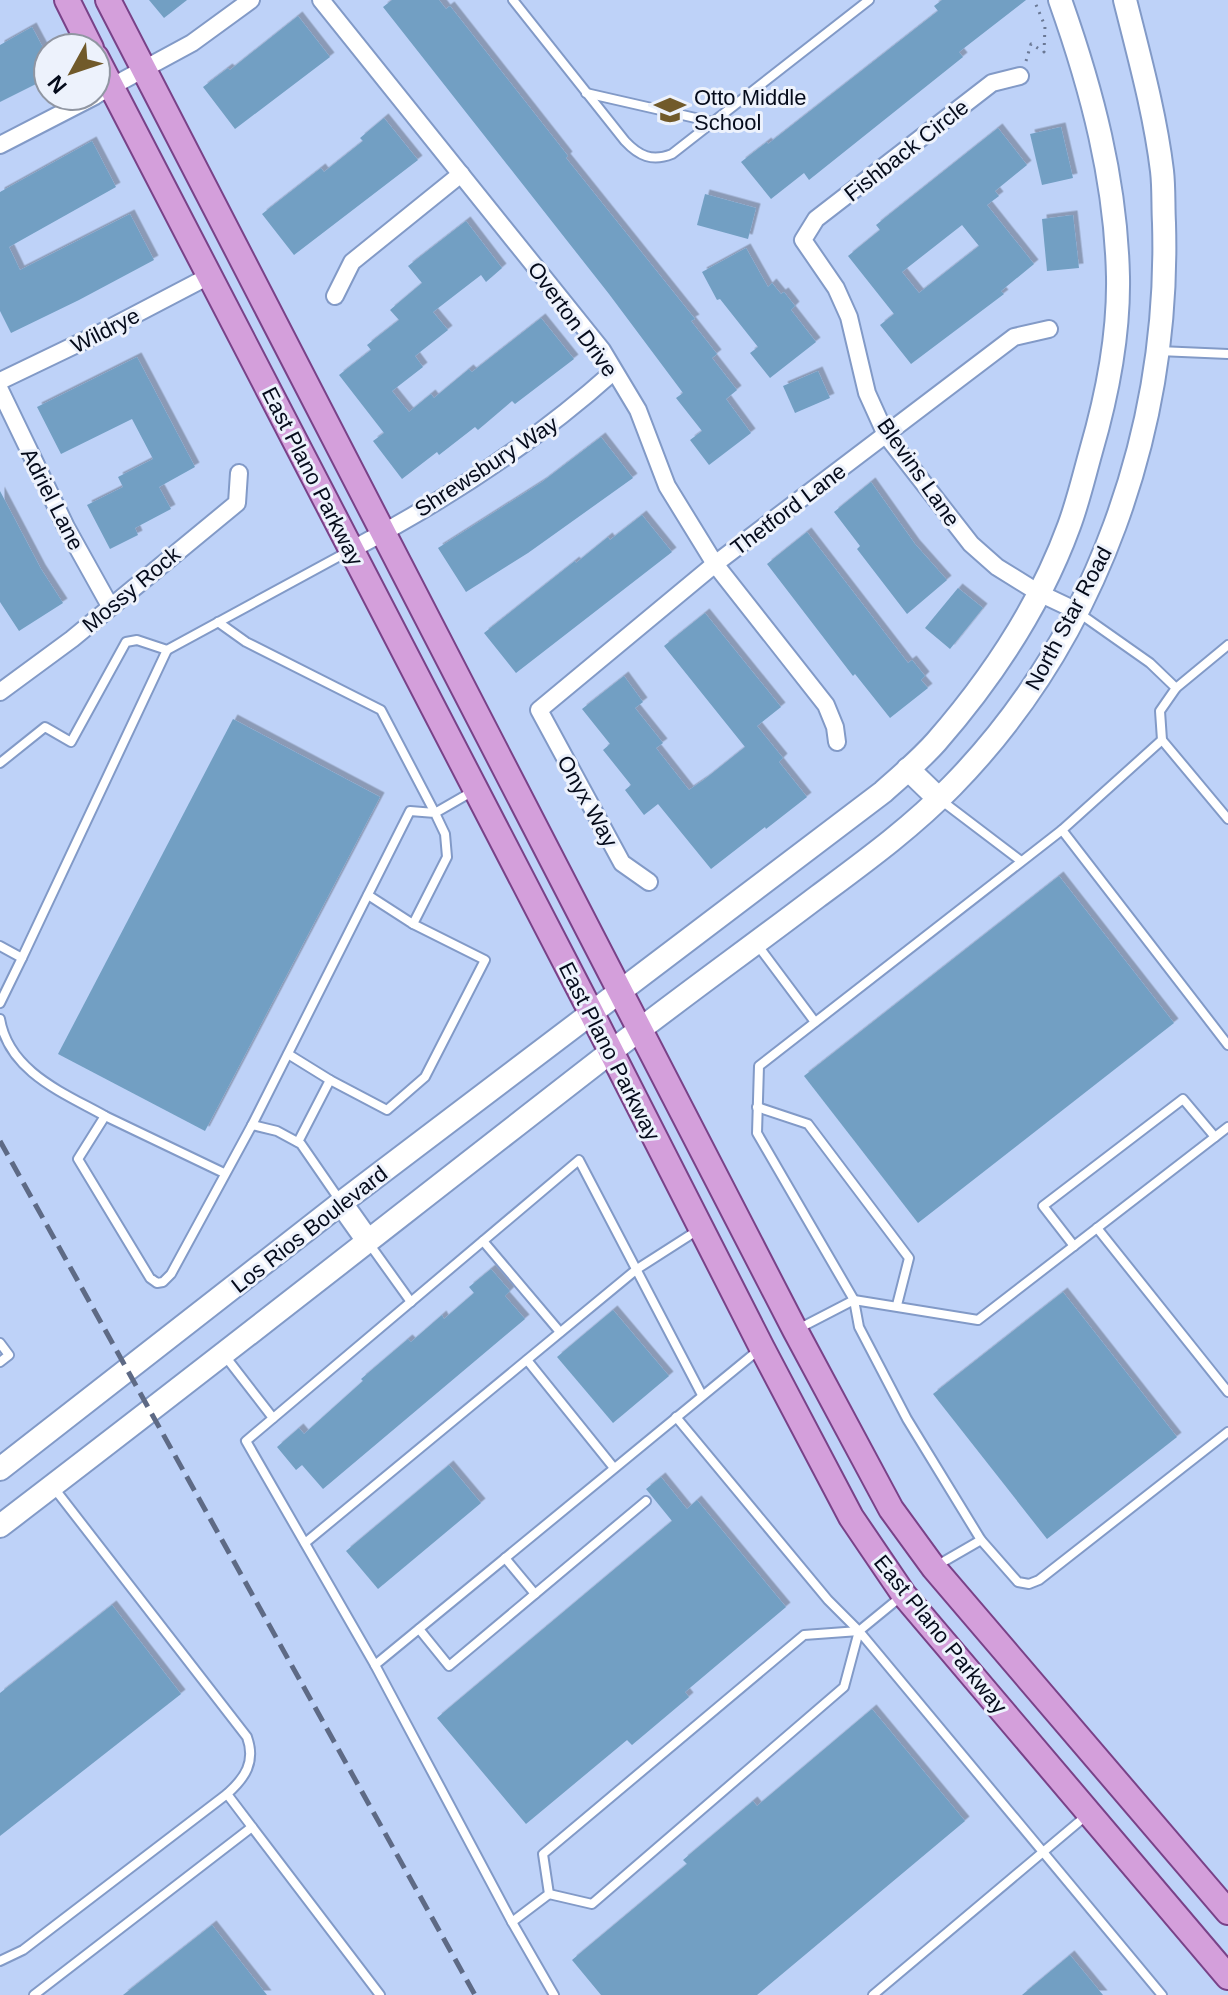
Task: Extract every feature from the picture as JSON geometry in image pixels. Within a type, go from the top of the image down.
[{"type":"main road","points":[[67,0],[83,32]]},
{"type":"main road","name":"East Plano Parkway","points":[[108,0],[795,1330],[891,1509],[934,1568],[1228,1912]]},
{"type":"main road","name":"North Star Road","points":[[621,991],[883,792],[934,744],[975,694],[1012,640],[1039,593],[1069,527],[1100,419],[1112,351],[1118,279],[1103,143],[1084,67],[1060,0]]},
{"type":"main road","name":"North Star Road","points":[[610,1053],[900,835],[938,798],[993,740],[1027,695],[1099,570],[1121,513],[1138,448],[1158,351],[1166,280],[1162,173],[1147,90],[1125,0]]},
{"type":"main road","name":"East Plano Parkway","points":[[112,112],[209,276],[851,1517],[904,1595],[1228,1977]]},
{"type":"main road","points":[[908,769],[938,798]]},
{"type":"main road","points":[[476,790],[508,773]]},
{"type":"main road","name":"Los Rios Boulevard","points":[[0,1469],[341,1203],[621,991]]},
{"type":"main road","name":"Los Rios Boulevard","points":[[0,1526],[610,1053]]},
{"type":"main road","points":[[341,1203],[368,1241]]},
{"type":"main road","points":[[762,1348],[795,1330]]},
{"type":"main road","points":[[904,1595],[934,1568]]},
{"type":"main road","points":[[1090,1812],[1122,1787]]},
{"type":"street","points":[[112,87],[192,43],[251,0]]},
{"type":"street","name":"Overton Drive","points":[[321,0],[602,350],[638,410],[667,486],[715,564],[826,705],[837,742]]},
{"type":"street","name":"Fishback Circle","points":[[803,240],[816,219],[992,83],[1020,76]]},
{"type":"street","points":[[0,145],[64,112]]},
{"type":"street","points":[[335,296],[352,262],[461,174]]},
{"type":"street","name":"Blevins Lane","points":[[803,240],[836,288],[849,317],[867,393],[886,435],[971,544],[997,567],[1039,593],[1077,611]]},
{"type":"street","name":"Wildrye","points":[[0,381],[209,276]]},
{"type":"street","name":"Thetford Lane","points":[[539,710],[715,564],[1014,337],[1049,329]]},
{"type":"street","name":"Shrewsbury Way","points":[[351,550],[490,467],[572,409],[613,372]]},
{"type":"street","name":"Adriel Lane","points":[[0,390],[66,527],[110,606]]},
{"type":"street","name":"Mossy Rock","points":[[0,692],[72,639],[237,503],[239,473]]},
{"type":"street","name":"Onyx Way","points":[[539,710],[622,863],[649,882]]},
{"type":"lane","points":[[513,0],[625,141],[647,157],[661,158],[672,154],[869,0]]},
{"type":"lane","points":[[586,93],[713,122]]},
{"type":"lane","points":[[1158,351],[1228,354]]},
{"type":"lane","points":[[0,1003],[167,650],[351,550]]},
{"type":"lane","points":[[1077,611],[1117,637],[1176,688]]},
{"type":"lane","points":[[218,622],[246,642],[381,710],[445,834],[447,857],[413,924]]},
{"type":"lane","points":[[0,763],[45,727],[71,742],[126,642],[137,640],[167,650]]},
{"type":"lane","points":[[1228,645],[1176,688],[1160,711],[1162,740],[1228,819]]},
{"type":"lane","points":[[1162,740],[1062,830],[759,1066],[757,1133],[854,1300],[859,1327],[907,1419],[981,1540],[1018,1582],[1029,1584],[1039,1580],[1228,1432]]},
{"type":"lane","points":[[105,1116],[78,1159],[150,1278],[157,1283],[163,1282],[171,1274],[252,1125],[410,811],[435,813],[476,790]]},
{"type":"lane","points":[[938,798],[1021,861]]},
{"type":"lane","points":[[1062,830],[1228,1045]]},
{"type":"lane","points":[[288,1054],[387,1110],[425,1077],[485,960],[413,924],[368,895]]},
{"type":"lane","points":[[756,943],[815,1022]]},
{"type":"lane","points":[[0,946],[22,958]]},
{"type":"lane","points":[[0,1019],[2,1029],[20,1061],[37,1077],[105,1116],[224,1173]]},
{"type":"lane","points":[[298,1142],[330,1080]]},
{"type":"lane","points":[[1074,1246],[1043,1206],[1183,1099],[1215,1137]]},
{"type":"lane","points":[[757,1107],[808,1124],[909,1258],[897,1305]]},
{"type":"lane","points":[[252,1125],[277,1131],[298,1142],[341,1203]]},
{"type":"lane","points":[[795,1330],[854,1300],[978,1320],[1228,1127]]},
{"type":"lane","points":[[554,1995],[375,1665],[246,1441],[579,1160],[702,1395]]},
{"type":"lane","points":[[1097,1228],[1228,1392]]},
{"type":"lane","points":[[305,1543],[637,1269],[700,1229]]},
{"type":"lane","points":[[368,1241],[411,1302]]},
{"type":"lane","points":[[483,1241],[560,1332]]},
{"type":"lane","points":[[0,1343],[9,1355],[0,1362]]},
{"type":"lane","points":[[375,1665],[762,1348]]},
{"type":"lane","points":[[223,1353],[273,1418]]},
{"type":"lane","points":[[527,1360],[614,1468]]},
{"type":"lane","points":[[676,1417],[1162,1995]]},
{"type":"lane","points":[[0,1961],[23,1950],[227,1794],[247,1772],[251,1749],[247,1737],[52,1485]]},
{"type":"lane","points":[[419,1629],[449,1666],[646,1501]]},
{"type":"lane","points":[[934,1568],[981,1540]]},
{"type":"lane","points":[[505,1558],[535,1594]]},
{"type":"lane","points":[[549,1894],[543,1854],[804,1635],[859,1631],[904,1595]]},
{"type":"lane","points":[[549,1894],[592,1904],[844,1687],[859,1631]]},
{"type":"lane","points":[[227,1794],[380,1995]]},
{"type":"lane","points":[[873,1995],[1090,1812]]},
{"type":"lane","points":[[34,1995],[252,1827]]},
{"type":"lane","points":[[512,1922],[549,1894]]},
{"type":"path","points":[[1020,76],[1031,44],[1044,52],[1045,26],[1034,0]]},
{"type":"building","points":[[149,0],[187,0],[164,18]]},
{"type":"building","points":[[392,0],[439,0],[446,9],[450,6],[695,319],[691,321],[717,354],[712,358],[737,390],[726,399],[751,433],[709,465],[690,440],[702,431],[676,398],[683,393],[383,7]]},
{"type":"building","points":[[942,0],[1026,0],[959,52],[963,57],[809,180],[804,173],[771,199],[741,162],[938,11],[934,6]]},
{"type":"building","points":[[298,16],[330,57],[235,129],[203,87],[228,68],[230,70]]},
{"type":"building","points":[[32,27],[35,32],[32,32],[32,86],[0,102],[0,45]]},
{"type":"building","points":[[384,118],[418,160],[294,255],[262,214],[321,168],[324,172],[363,141],[360,138]]},
{"type":"building","points":[[1061,127],[1073,178],[1042,185],[1030,134]]},
{"type":"building","points":[[998,128],[1027,165],[995,191],[999,196],[987,205],[1034,264],[1001,291],[1004,294],[911,364],[880,325],[894,314],[848,256],[880,230],[876,225]],"holes":[[[962,225],[979,246],[919,293],[902,272]]]},
{"type":"building","points":[[92,141],[116,187],[9,247],[20,270],[130,214],[154,260],[11,333],[0,311],[0,192]]},
{"type":"building","points":[[705,194],[756,208],[748,239],[697,225]]},
{"type":"building","points":[[1073,215],[1079,268],[1047,271],[1042,219]]},
{"type":"building","points":[[466,221],[502,268],[486,282],[481,275],[433,312],[448,330],[415,356],[423,367],[392,391],[409,412],[431,394],[434,398],[469,369],[472,372],[541,318],[574,359],[515,404],[512,401],[478,430],[475,427],[402,479],[373,441],[384,433],[339,375],[371,350],[367,345],[399,320],[390,310],[422,283],[408,266]]},
{"type":"building","points":[[746,248],[768,287],[772,283],[781,294],[784,292],[795,306],[791,310],[816,342],[770,378],[750,353],[758,347],[720,299],[717,300],[702,272]]},
{"type":"building","points":[[137,357],[195,467],[159,487],[171,509],[135,528],[138,535],[110,549],[87,505],[123,487],[118,477],[153,459],[132,419],[61,454],[37,407]]},
{"type":"building","points":[[818,371],[830,398],[795,413],[783,386]]},
{"type":"building","points":[[601,437],[633,478],[528,553],[466,592],[438,548],[542,482]]},
{"type":"building","points":[[871,482],[915,544],[947,580],[907,614],[857,549],[860,546],[834,512]]},
{"type":"building","points":[[0,491],[41,569],[63,603],[19,631],[0,602]]},
{"type":"building","points":[[642,515],[672,552],[516,673],[484,633],[575,561],[608,537],[610,540]]},
{"type":"building","points":[[807,532],[908,663],[912,660],[925,676],[921,680],[928,688],[890,718],[855,674],[853,676],[767,564]]},
{"type":"building","points":[[958,588],[983,608],[950,649],[925,628]]},
{"type":"building","points":[[705,613],[781,707],[757,726],[783,758],[779,762],[807,797],[711,869],[658,804],[644,815],[625,790],[631,785],[603,750],[610,744],[582,709],[624,676],[643,702],[635,708],[663,743],[656,748],[689,790],[705,779],[745,747],[664,646]]},
{"type":"building","points":[[233,719],[380,797],[205,1131],[58,1054]]},
{"type":"building","points":[[1059,876],[1174,1023],[918,1223],[804,1076]]},
{"type":"building","points":[[491,1269],[510,1291],[505,1296],[525,1319],[323,1489],[302,1465],[296,1470],[277,1447],[299,1428],[304,1434],[408,1339],[411,1342],[442,1315],[444,1319],[474,1293],[469,1287]]},
{"type":"building","points":[[1063,1292],[1177,1437],[1047,1539],[933,1394]]},
{"type":"building","points":[[613,1310],[669,1376],[613,1423],[557,1357]]},
{"type":"building","points":[[449,1465],[481,1503],[378,1589],[346,1551]]},
{"type":"building","points":[[661,1477],[687,1509],[697,1500],[786,1607],[685,1692],[689,1697],[632,1745],[627,1740],[526,1824],[437,1718],[672,1521],[646,1489]]},
{"type":"building","points":[[112,1605],[181,1694],[0,1836],[0,1693]]},
{"type":"building","points":[[872,1709],[965,1821],[757,1995],[601,1995],[572,1960],[687,1864],[683,1860],[753,1801],[757,1806]]},
{"type":"building","points":[[212,1925],[267,1995],[123,1995]]},
{"type":"building","points":[[1070,1955],[1103,1995],[1022,1995]]},
{"type":"railway","points":[[0,1141],[475,1995]]},
{"type":"place","name":"Otto Middle School","points":[[670,110]]}]
